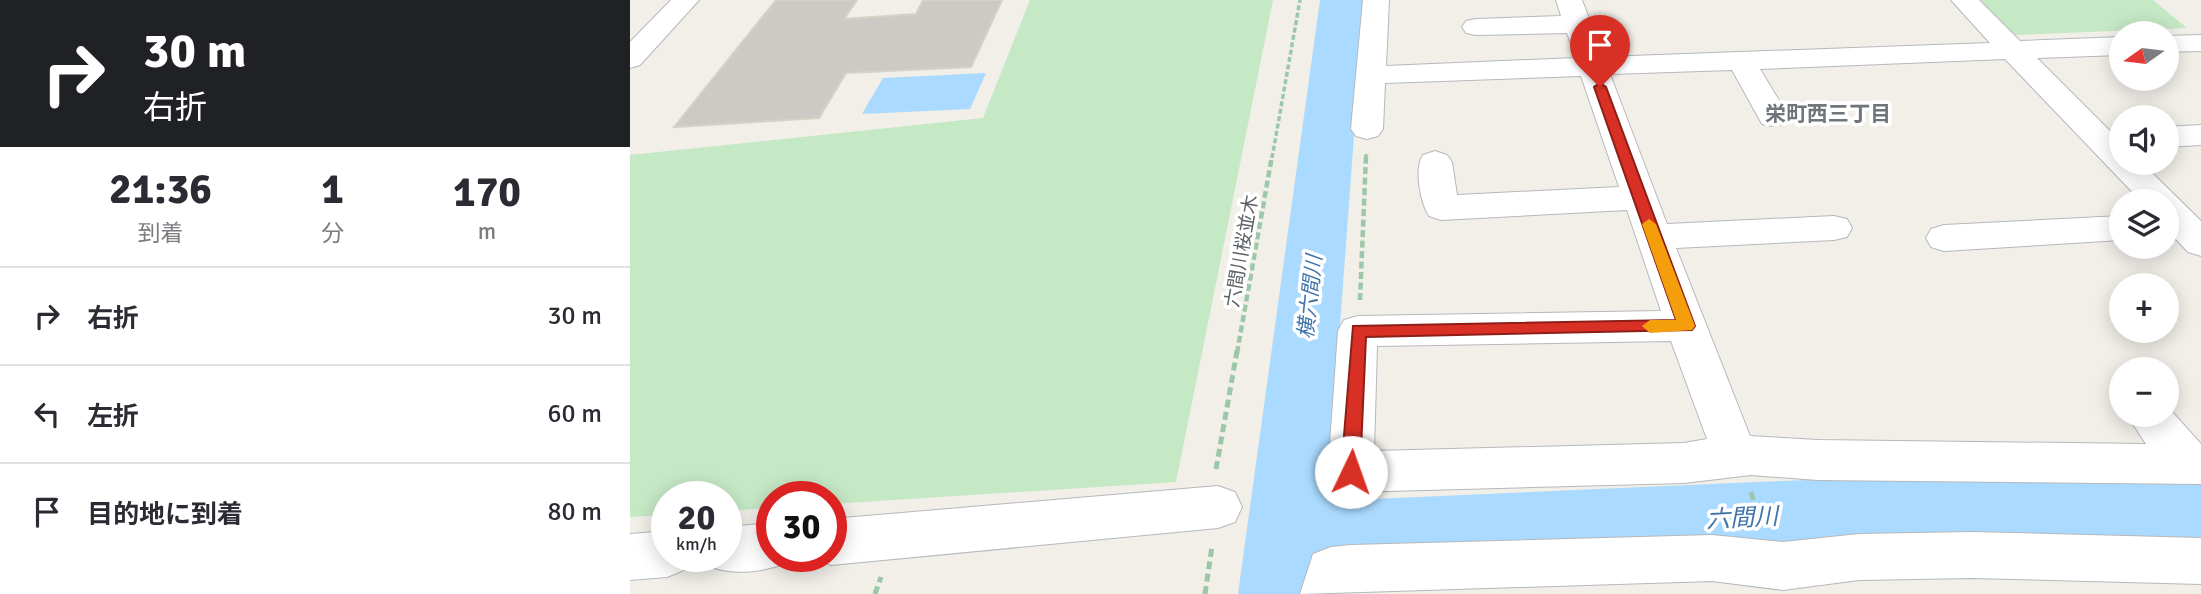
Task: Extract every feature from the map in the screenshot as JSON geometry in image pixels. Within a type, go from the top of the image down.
[{"type":"street","points":[[630,59],[686,0]]},
{"type":"street","points":[[1367,129],[1376,0]]},
{"type":"street","points":[[1964,0],[2109,144]]},
{"type":"street","points":[[1476,27],[1573,12],[1720,421],[1743,470]]},
{"type":"street","points":[[2179,44],[2201,43]]},
{"type":"street","points":[[1371,75],[2109,46]]},
{"type":"street","points":[[1741,60],[1773,117]]},
{"type":"street","points":[[2179,137],[2201,135]]},
{"type":"street","points":[[1435,162],[1441,208],[1639,198]]},
{"type":"street","points":[[2139,175],[2153,189]]},
{"type":"street","points":[[1654,237],[1834,228]]},
{"type":"street","points":[[1944,238],[2109,229]]},
{"type":"street","points":[[1686,326],[1359,331],[1351,472],[1684,463],[1713,456],[1743,470],[1786,457],[1818,460],[2194,464]]},
{"type":"street","points":[[2160,427],[2194,464]]},
{"type":"street","points":[[847,541],[1213,507]]},
{"type":"street","points":[[630,557],[651,555]]},
{"type":"street","points":[[1325,594],[1331,571],[1351,569],[1712,558],[1781,565],[1859,557],[1972,555],[2201,561]]},
{"type":"path","name":"六間川桜並木","points":[[1213,507],[1300,0]]},
{"type":"path","points":[[1359,331],[1367,129]]},
{"type":"path","points":[[1743,470],[1781,565]]},
{"type":"path","points":[[1205,594],[1207,578]]},
{"type":"green space","points":[[1030,0],[1273,0],[1176,482],[847,503],[847,481],[756,481],[756,509],[742,510],[742,481],[651,481],[651,516],[630,517],[630,155],[983,118]]},
{"type":"green space","points":[[1980,0],[2153,0],[2178,21],[2109,21],[2109,31],[2014,35]]},
{"type":"water","points":[[986,73],[970,109],[862,114],[883,78]]},
{"type":"building","points":[[776,0],[857,0],[844,19],[916,14],[923,0],[1002,0],[971,67],[846,73],[819,118],[674,127]]},
{"type":"waterway","name":"横六間川","points":[[1285,540],[1342,0]]},
{"type":"waterway","name":"六間川","points":[[1285,540],[1918,510],[2201,517]]},
{"type":"waterway","name":"横六間川","points":[[1279,594],[1285,540]]},
{"type":"slow traffic","points":[[1649,224],[1686,326],[1650,326]]},
{"type":"district","name":"栄町西三丁目","points":[[1828,114]]},
{"type":"route","points":[[1351,472],[1359,331],[1686,326],[1600,87]]}]
